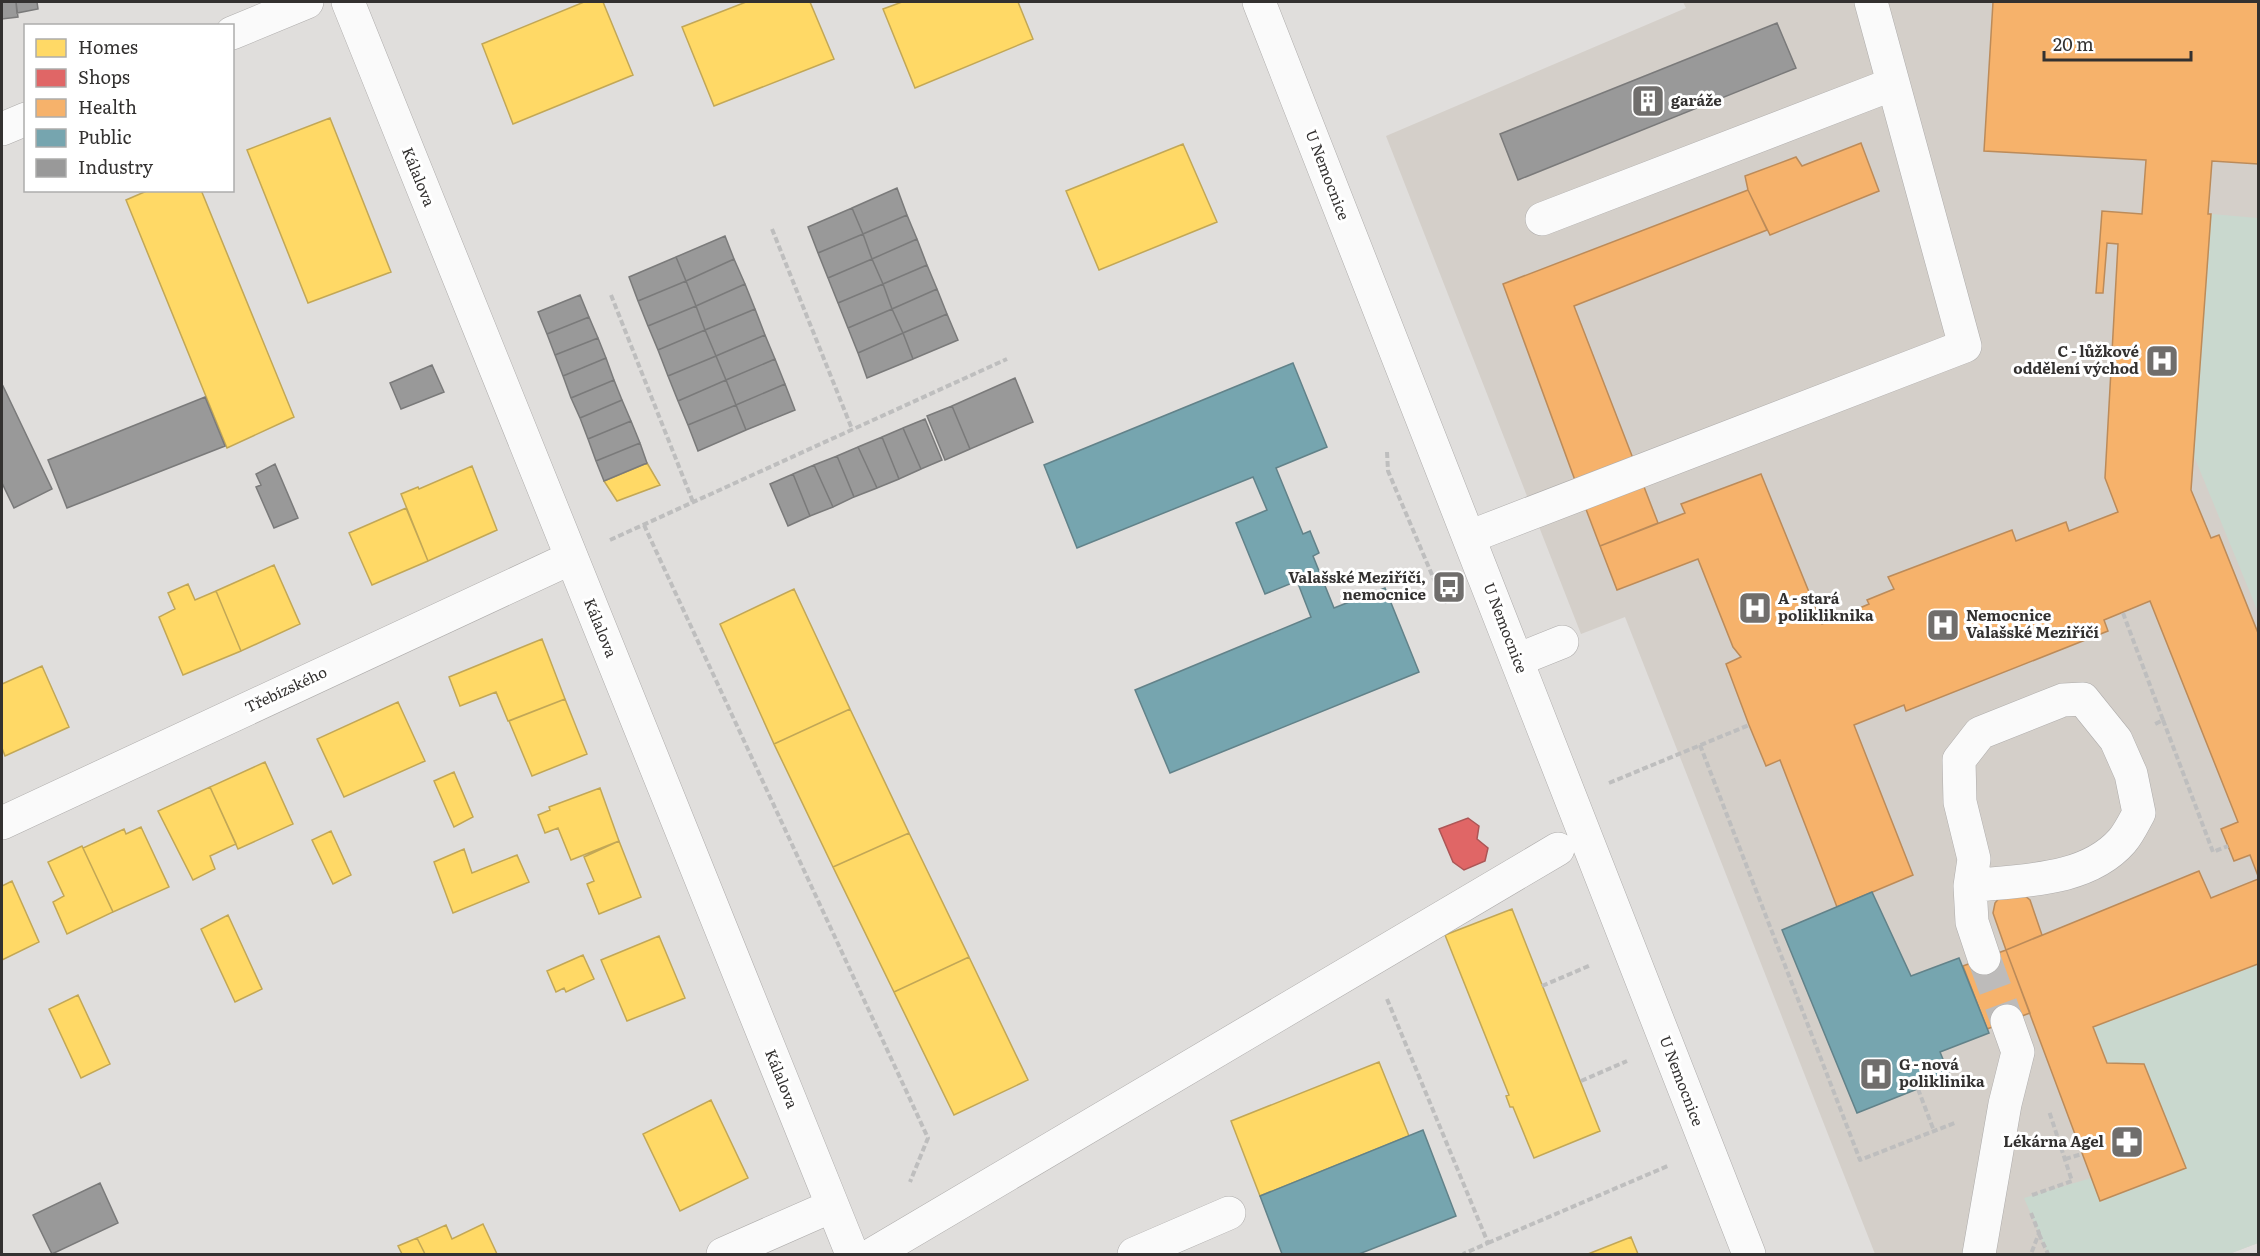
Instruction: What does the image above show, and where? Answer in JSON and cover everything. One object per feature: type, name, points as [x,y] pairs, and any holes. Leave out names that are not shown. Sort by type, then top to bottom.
[{"type":"street","points":[[234,32],[307,2]]},
{"type":"street","name":"Kálalova","points":[[348,2],[852,1254]]},
{"type":"street","name":"U Nemocnice","points":[[1259,2],[1749,1254]]},
{"type":"street","points":[[1469,537],[1965,346],[1871,2]]},
{"type":"street","points":[[1542,219],[1893,84]]},
{"type":"street","points":[[2,129],[24,120]]},
{"type":"street","name":"Třebízského","points":[[2,823],[572,558]]},
{"type":"street","points":[[1517,660],[1562,642]]},
{"type":"street","points":[[1970,885],[2054,877],[2100,860],[2123,840],[2139,813],[2131,774],[2116,740],[2083,699],[2063,700],[1980,733],[1959,760],[1960,802],[1974,859],[1970,885],[1972,922],[1984,958]]},
{"type":"street","points":[[873,1254],[1558,849]]},
{"type":"street","points":[[1979,1254],[2005,1104],[2018,1052],[2007,1021]]},
{"type":"street","points":[[723,1254],[832,1206]]},
{"type":"street","points":[[1134,1254],[1228,1213]]},
{"type":"path","points":[[772,229],[852,429]]},
{"type":"path","points":[[611,295],[693,502]]},
{"type":"path","points":[[572,558],[1007,359]]},
{"type":"path","points":[[644,525],[928,1138],[907,1188]]},
{"type":"path","points":[[2123,612],[2212,852],[2228,846]]},
{"type":"path","points":[[2116,740],[2163,720]]},
{"type":"path","points":[[1572,800],[1749,724]]},
{"type":"path","points":[[1700,745],[1860,1160],[2005,1104]]},
{"type":"path","points":[[1371,959],[1488,1244]]},
{"type":"path","points":[[1542,986],[1592,965]]},
{"type":"path","points":[[2018,1052],[2037,1072],[2072,1180],[2024,1198]]},
{"type":"path","points":[[1581,1081],[1630,1060]]},
{"type":"path","points":[[1918,1089],[1934,1131]]},
{"type":"path","points":[[2065,1159],[2082,1154]]},
{"type":"path","points":[[1463,1254],[1671,1165]]},
{"type":"path","points":[[2028,1207],[2048,1254]]},
{"type":"path","points":[[2031,1254],[2039,1233]]},
{"type":"shaded area","name":"Nemocnice Valašské Meziříčí","points":[[1683,2],[2258,2],[2258,1243],[2229,1254],[1875,1254],[1625,617],[1581,634],[1386,136],[1686,8]]},
{"type":"shaded area","points":[[2211,214],[2258,218],[2258,612],[2194,456]]},
{"type":"shaded area","points":[[2258,964],[2258,1243],[2229,1254],[2048,1254],[2024,1198],[2091,1178],[2100,1201],[2185,1168],[2144,1064],[2107,1063],[2093,1027]]},
{"type":"building: Homes","points":[[584,2],[603,2],[633,75],[513,124],[482,44]]},
{"type":"building: Homes","points":[[746,2],[810,2],[834,59],[714,106],[682,27]]},
{"type":"building: Homes","points":[[902,2],[1018,2],[1033,39],[915,88],[883,9]]},
{"type":"building: Homes","points":[[330,118],[391,272],[308,303],[247,150]]},
{"type":"building: Homes","points":[[1183,144],[1217,222],[1099,270],[1066,191]]},
{"type":"building: Homes","points":[[144,192],[202,192],[294,417],[227,448],[126,200]]},
{"type":"building: Homes","points":[[647,463],[660,485],[617,501],[604,481]]},
{"type":"building: Homes","points":[[472,466],[497,530],[428,561],[401,494],[418,487],[419,489]]},
{"type":"building: Homes","points":[[406,508],[428,561],[372,585],[349,533]]},
{"type":"building: Homes","points":[[274,565],[300,624],[241,651],[216,591]]},
{"type":"building: Homes","points":[[188,584],[195,600],[216,591],[241,651],[183,675],[159,617],[175,609],[168,593]]},
{"type":"building: Homes","points":[[794,589],[850,709],[774,744],[720,624]]},
{"type":"building: Homes","points":[[542,639],[565,699],[508,721],[496,692],[460,706],[449,677]]},
{"type":"building: Homes","points":[[42,666],[69,727],[5,756],[2,748],[2,684]]},
{"type":"building: Homes","points":[[565,699],[587,754],[532,776],[509,721]]},
{"type":"building: Homes","points":[[398,702],[425,761],[344,797],[317,739]]},
{"type":"building: Homes","points":[[850,709],[909,833],[833,867],[774,744]]},
{"type":"building: Homes","points":[[265,762],[293,824],[238,849],[210,787]]},
{"type":"building: Homes","points":[[454,772],[473,817],[454,827],[434,781]]},
{"type":"building: Homes","points":[[210,787],[236,844],[210,856],[215,869],[193,880],[158,811]]},
{"type":"building: Homes","points":[[600,788],[619,841],[571,860],[558,828],[545,833],[538,815],[550,810],[549,807]]},
{"type":"building: Homes","points":[[141,827],[169,887],[113,912],[83,848],[124,829],[126,834]]},
{"type":"building: Homes","points":[[331,831],[351,875],[333,884],[312,840]]},
{"type":"building: Homes","points":[[909,833],[969,957],[894,992],[833,867]]},
{"type":"building: Homes","points":[[619,841],[641,897],[599,914],[587,884],[594,881],[584,857]]},
{"type":"building: Homes","points":[[82,846],[113,912],[67,934],[53,902],[64,896],[48,862]]},
{"type":"building: Homes","points":[[464,849],[472,873],[517,855],[529,882],[453,913],[434,862]]},
{"type":"building: Homes","points":[[12,881],[39,942],[2,960],[2,886]]},
{"type":"building: Homes","points":[[1512,909],[1600,1131],[1534,1158],[1513,1107],[1510,1107],[1506,1096],[1509,1095],[1445,935]]},
{"type":"building: Homes","points":[[228,915],[262,989],[235,1002],[201,929]]},
{"type":"building: Homes","points":[[659,936],[685,998],[627,1021],[601,960]]},
{"type":"building: Homes","points":[[583,955],[594,979],[566,992],[564,988],[556,992],[547,971]]},
{"type":"building: Homes","points":[[969,957],[1028,1080],[954,1115],[894,992]]},
{"type":"building: Homes","points":[[78,995],[110,1064],[81,1078],[49,1009]]},
{"type":"building: Homes","points":[[1379,1062],[1409,1136],[1260,1196],[1231,1121]]},
{"type":"building: Homes","points":[[711,1100],[748,1178],[680,1211],[643,1134]]},
{"type":"building: Homes","points":[[483,1224],[497,1254],[425,1254],[417,1238],[446,1225],[452,1239]]},
{"type":"building: Homes","points":[[1631,1237],[1638,1254],[1588,1254]]},
{"type":"building: Homes","points":[[417,1238],[425,1254],[402,1254],[398,1246]]},
{"type":"building: Shops","points":[[1468,818],[1479,826],[1477,839],[1488,848],[1485,861],[1464,870],[1453,862],[1439,829]]},
{"type":"building: Health","points":[[1993,2],[2258,2],[2258,164],[2212,161],[2208,214],[2211,214],[2191,490],[2211,538],[2219,535],[2258,633],[2258,876],[2250,855],[2234,861],[2221,829],[2238,822],[2150,601],[2104,620],[2108,631],[1906,711],[1904,705],[1854,725],[1913,875],[1837,907],[1780,760],[1766,766],[1749,725],[1726,664],[1741,657],[1733,647],[1698,559],[1617,590],[1600,546],[1685,513],[1681,504],[1761,474],[1822,624],[1869,604],[1867,600],[1894,589],[1888,577],[2012,530],[2016,541],[2066,522],[2069,531],[2118,512],[2105,478],[2118,244],[2107,243],[2103,293],[2096,293],[2102,211],[2142,214],[2146,160],[1984,151]]},
{"type":"building: Health","points":[[1861,143],[1879,191],[1770,235],[1748,190],[1745,176],[1796,157],[1802,166]]},
{"type":"building: Health","points":[[1748,190],[1767,230],[1574,306],[1634,461],[1576,483],[1503,284]]},
{"type":"building: Health","points":[[1634,461],[1658,523],[1600,546],[1576,483]]},
{"type":"building: Health","points":[[2199,871],[2211,898],[2258,879],[2258,964],[2093,1027],[2107,1063],[2144,1064],[2186,1168],[2100,1201],[2006,950]]},
{"type":"building: Health","points":[[2024,895],[2030,900],[2042,935],[2006,950],[1993,913],[1995,903],[2000,897]]},
{"type":"building: Health","points":[[2006,950],[2030,1013],[1987,1029],[1963,966]]},
{"type":"building: Public","points":[[1293,363],[1327,447],[1276,468],[1303,534],[1310,531],[1319,553],[1313,556],[1334,608],[1385,588],[1419,672],[1170,773],[1135,690],[1311,617],[1297,581],[1265,594],[1236,523],[1267,510],[1253,477],[1077,548],[1044,465]]},
{"type":"building: Public","points":[[1872,892],[1911,976],[1959,958],[1989,1033],[1940,1052],[1950,1076],[1857,1113],[1782,930]]},
{"type":"building: Public","points":[[1423,1130],[1456,1216],[1359,1254],[1282,1254],[1260,1196]]},
{"type":"building: Industry","points":[[2,2],[16,2],[18,17],[2,19]]},
{"type":"building: Industry","points":[[16,2],[37,2],[38,9],[17,13]]},
{"type":"building: Industry","name":"garáže","points":[[1777,23],[1796,68],[1518,180],[1500,134]]},
{"type":"building: Industry","points":[[897,188],[907,215],[863,234],[852,208]]},
{"type":"building: Industry","points":[[852,208],[863,234],[818,253],[808,227]]},
{"type":"building: Industry","points":[[907,215],[917,239],[872,259],[863,234]]},
{"type":"building: Industry","points":[[863,234],[872,259],[828,278],[818,253]]},
{"type":"building: Industry","points":[[725,236],[734,259],[686,281],[676,257]]},
{"type":"building: Industry","points":[[917,239],[927,265],[883,284],[872,259]]},
{"type":"building: Industry","points":[[676,257],[686,281],[638,301],[629,277]]},
{"type":"building: Industry","points":[[734,259],[745,284],[696,306],[686,281]]},
{"type":"building: Industry","points":[[872,259],[883,284],[838,303],[828,278]]},
{"type":"building: Industry","points":[[927,265],[937,289],[892,309],[883,284]]},
{"type":"building: Industry","points":[[686,281],[696,306],[648,326],[638,301]]},
{"type":"building: Industry","points":[[745,284],[755,309],[705,330],[696,306]]},
{"type":"building: Industry","points":[[883,284],[892,309],[848,328],[838,303]]},
{"type":"building: Industry","points":[[937,289],[947,314],[903,333],[892,309]]},
{"type":"building: Industry","points":[[580,295],[589,317],[547,334],[538,312]]},
{"type":"building: Industry","points":[[696,306],[705,330],[658,350],[648,326]]},
{"type":"building: Industry","points":[[755,309],[765,335],[716,356],[705,330]]},
{"type":"building: Industry","points":[[892,309],[903,333],[858,353],[848,328]]},
{"type":"building: Industry","points":[[947,314],[958,340],[913,359],[903,333]]},
{"type":"building: Industry","points":[[589,317],[598,338],[555,355],[547,334]]},
{"type":"building: Industry","points":[[705,330],[716,356],[668,376],[658,350]]},
{"type":"building: Industry","points":[[903,333],[913,359],[867,378],[858,353]]},
{"type":"building: Industry","points":[[765,335],[775,359],[726,380],[716,356]]},
{"type":"building: Industry","points":[[598,338],[606,358],[563,376],[555,355]]},
{"type":"building: Industry","points":[[716,356],[726,380],[678,401],[668,376]]},
{"type":"building: Industry","points":[[606,358],[614,380],[571,398],[563,376]]},
{"type":"building: Industry","points":[[775,359],[785,384],[736,405],[726,380]]},
{"type":"building: Industry","points":[[432,365],[444,392],[401,409],[390,383]]},
{"type":"building: Industry","points":[[1015,378],[1033,422],[970,449],[952,406]]},
{"type":"building: Industry","points":[[614,380],[622,400],[580,418],[571,398]]},
{"type":"building: Industry","points":[[726,380],[736,405],[688,425],[678,401]]},
{"type":"building: Industry","points":[[785,384],[795,410],[746,430],[736,405]]},
{"type":"building: Industry","points":[[3,386],[52,489],[14,508],[2,483]]},
{"type":"building: Industry","points":[[205,397],[225,446],[67,508],[48,460]]},
{"type":"building: Industry","points":[[622,400],[631,421],[588,439],[580,418]]},
{"type":"building: Industry","points":[[736,405],[746,430],[698,451],[688,425]]},
{"type":"building: Industry","points":[[952,406],[970,449],[945,460],[927,416]]},
{"type":"building: Industry","points":[[925,419],[942,460],[921,469],[903,428]]},
{"type":"building: Industry","points":[[631,421],[640,443],[596,461],[588,439]]},
{"type":"building: Industry","points":[[903,428],[921,469],[899,479],[882,437]]},
{"type":"building: Industry","points":[[882,437],[899,479],[877,488],[858,447]]},
{"type":"building: Industry","points":[[640,443],[647,463],[604,481],[596,461]]},
{"type":"building: Industry","points":[[858,447],[877,488],[854,497],[837,456]]},
{"type":"building: Industry","points":[[837,456],[854,497],[833,507],[814,465]]},
{"type":"building: Industry","points":[[275,464],[298,518],[274,528],[256,487],[261,485],[256,474]]},
{"type":"building: Industry","points":[[814,465],[833,507],[810,516],[793,474]]},
{"type":"building: Industry","points":[[793,474],[810,516],[788,526],[770,484]]},
{"type":"building: Industry","points":[[100,1183],[118,1223],[52,1254],[33,1215]]},
{"type":"tunnel","points":[[1984,958],[2007,1021]]},
{"type":"place","name":"garáže","points":[[1648,101]]},
{"type":"place","name":"C - lůžkové oddělení východ","points":[[2162,361]]},
{"type":"place","name":"Valašské Meziříčí, nemocnice","points":[[1449,587]]},
{"type":"place","name":"A - stará polikliknika","points":[[1755,608]]},
{"type":"place","name":"Nemocnice Valašské Meziříčí","points":[[1943,625]]},
{"type":"place","name":"G - nová poliklinika","points":[[1876,1074]]},
{"type":"place","name":"Lékárna Agel","points":[[2127,1142]]}]
